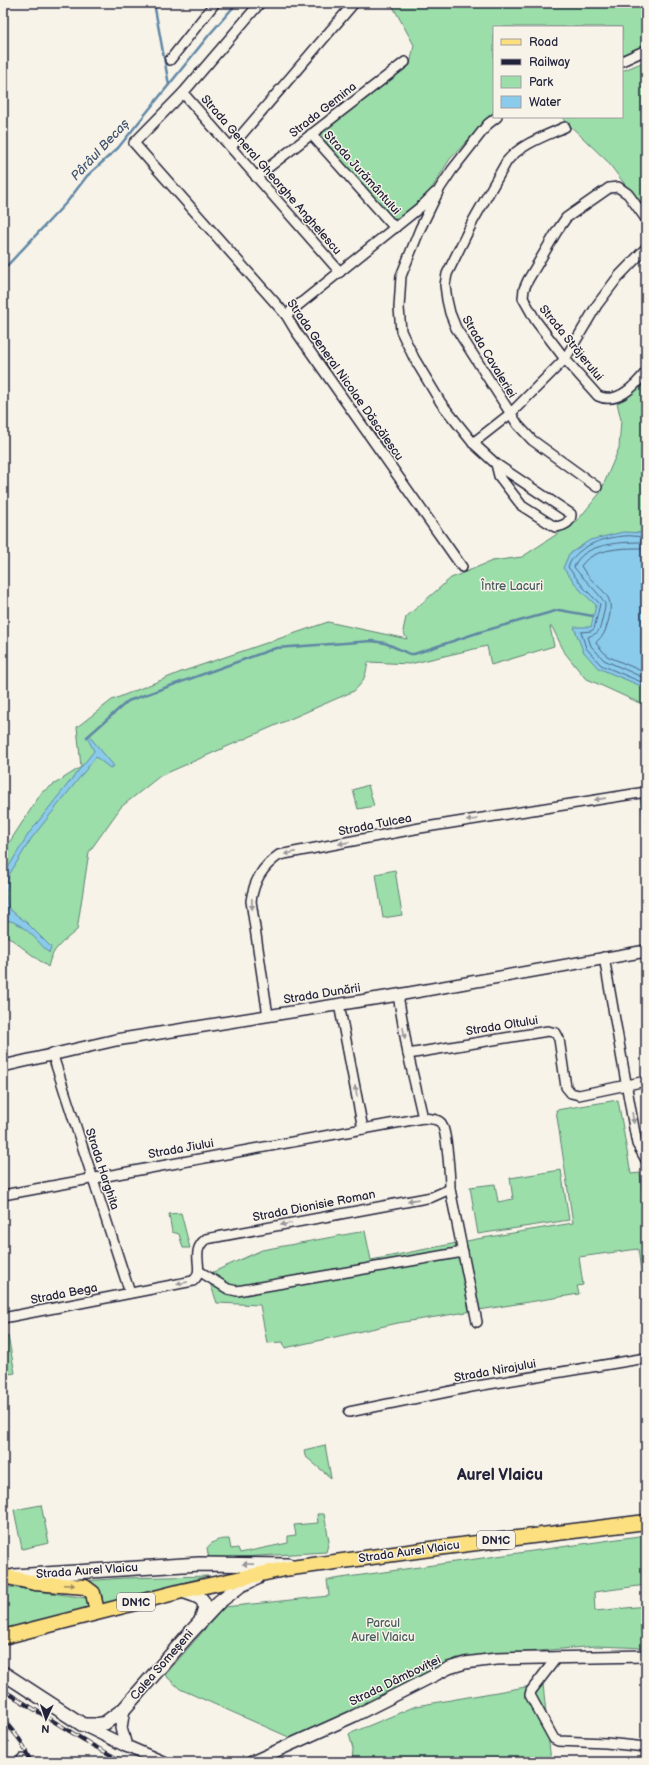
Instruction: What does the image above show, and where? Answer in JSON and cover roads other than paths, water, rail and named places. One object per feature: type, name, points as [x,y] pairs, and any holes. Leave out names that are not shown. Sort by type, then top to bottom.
[{"type":"main road","name":"Strada Aurel Vlaicu","points":[[266,1573],[445,1547],[646,1522]]},
{"type":"main road","name":"Strada Aurel Vlaicu","points":[[3,1576],[199,1564],[315,1565]]},
{"type":"main road","name":"DN1C","points":[[3,1637],[182,1591],[266,1573]]},
{"type":"main road","name":"Calea Someșeni","points":[[83,1725],[105,1723],[124,1710],[200,1621],[228,1594],[266,1573]]},
{"type":"main road","points":[[3,1576],[35,1582],[85,1587],[93,1593],[97,1612]]},
{"type":"main road","name":"Calea Someșeni","points":[[182,1591],[198,1596],[204,1602],[204,1611],[200,1621]]},
{"type":"main road","points":[[3,1673],[83,1725]]},
{"type":"street","points":[[170,60],[215,3]]},
{"type":"street","points":[[183,93],[260,3]]},
{"type":"street","points":[[231,147],[354,3]]},
{"type":"street","points":[[623,61],[646,50]]},
{"type":"street","name":"Strada Gemina","points":[[256,177],[405,62]]},
{"type":"street","name":"Strada General Nicolae Dăscălescu","points":[[183,93],[134,143],[286,315],[299,336],[462,567]]},
{"type":"street","name":"Strada General Gheorghe Anghelescu","points":[[183,93],[340,272]]},
{"type":"street","points":[[496,118],[488,124],[466,150],[440,188],[420,229],[401,276],[398,308],[401,331],[414,358],[441,402],[473,443],[496,464],[571,514],[569,522],[565,525],[555,527],[522,506],[499,476],[496,464]]},
{"type":"street","name":"Strada Cavaleriei","points":[[565,127],[523,147],[513,154],[507,161],[473,221],[447,274],[445,285],[450,313],[456,328],[510,414],[532,440],[597,487]]},
{"type":"street","name":"Strada Jurământului","points":[[311,134],[395,228]]},
{"type":"street","name":"Strada Străjerului","points":[[646,219],[628,194],[618,187],[609,188],[566,218],[528,280],[524,289],[523,298],[527,307],[566,359],[598,396],[604,399],[616,398],[636,385],[646,372]]},
{"type":"street","points":[[286,315],[423,205],[440,188]]},
{"type":"street","points":[[473,443],[510,414],[566,359],[597,305],[618,277],[646,248]]},
{"type":"street","name":"Strada Tulcea","points":[[268,1016],[251,902],[255,883],[259,875],[264,868],[279,855],[420,828],[646,792]]},
{"type":"street","name":"Strada Dunării","points":[[3,1066],[52,1053],[116,1040],[398,995],[604,957],[646,951]]},
{"type":"street","points":[[604,957],[628,1084],[634,1128],[640,1151],[646,1160]]},
{"type":"street","points":[[398,995],[408,1054],[423,1118],[438,1120],[443,1127],[450,1177],[450,1189],[477,1322]]},
{"type":"street","points":[[339,1004],[364,1129]]},
{"type":"street","name":"Strada Oltului","points":[[408,1054],[548,1031],[556,1033],[559,1039],[566,1087],[571,1093],[579,1095],[646,1081]]},
{"type":"street","name":"Strada Harghita","points":[[52,1053],[130,1293]]},
{"type":"street","name":"Strada Jiului","points":[[3,1195],[423,1118]]},
{"type":"street","name":"Strada Dionisie Roman","points":[[199,1271],[197,1249],[206,1239],[432,1198],[450,1189]]},
{"type":"street","points":[[130,1293],[192,1281],[197,1277],[199,1271],[228,1289],[237,1291],[463,1252]]},
{"type":"street","name":"Strada Bega","points":[[3,1318],[130,1293]]},
{"type":"street","name":"Strada Nirajului","points":[[349,1412],[471,1387],[646,1358]]},
{"type":"street","name":"Strada Dâmboviței","points":[[252,1762],[354,1716],[449,1668],[465,1663],[496,1659],[646,1656]]},
{"type":"street","points":[[557,1657],[531,1691],[530,1695],[554,1740],[646,1747]]},
{"type":"street","name":"Calea Someșeni","points":[[124,1710],[121,1728],[126,1746]]},
{"type":"street","points":[[83,1725],[162,1762]]},
{"type":"water","points":[[623,532],[646,533],[646,688],[598,668],[583,651],[574,627],[591,627],[596,605],[581,591],[563,568],[569,554],[590,540]]},
{"type":"water","points":[[89,736],[114,766],[110,768],[96,757],[31,839],[9,875],[6,894],[8,908],[27,923],[51,947],[49,953],[23,927],[17,923],[3,920],[3,880],[6,871],[29,833],[94,751],[87,737]]},
{"type":"waterway","points":[[154,3],[169,85]]},
{"type":"waterway","name":"Pârâul Becaș","points":[[3,270],[67,202],[87,176],[118,148],[209,35],[237,3]]},
{"type":"waterway","points":[[87,737],[128,701],[276,648],[372,641],[385,643],[410,654],[414,654],[480,632],[559,610],[593,616]]},
{"type":"railway","points":[[3,1690],[92,1745],[124,1762]]},
{"type":"railway","points":[[3,1719],[20,1740],[31,1762]]},
{"type":"district","name":"Aurel Vlaicu","points":[[500,1475]]},
{"type":"park label","name":"Între Lacuri","points":[[512,586]]},
{"type":"park label","name":"Parcul Aurel Vlaicu","points":[[383,1630]]}]
